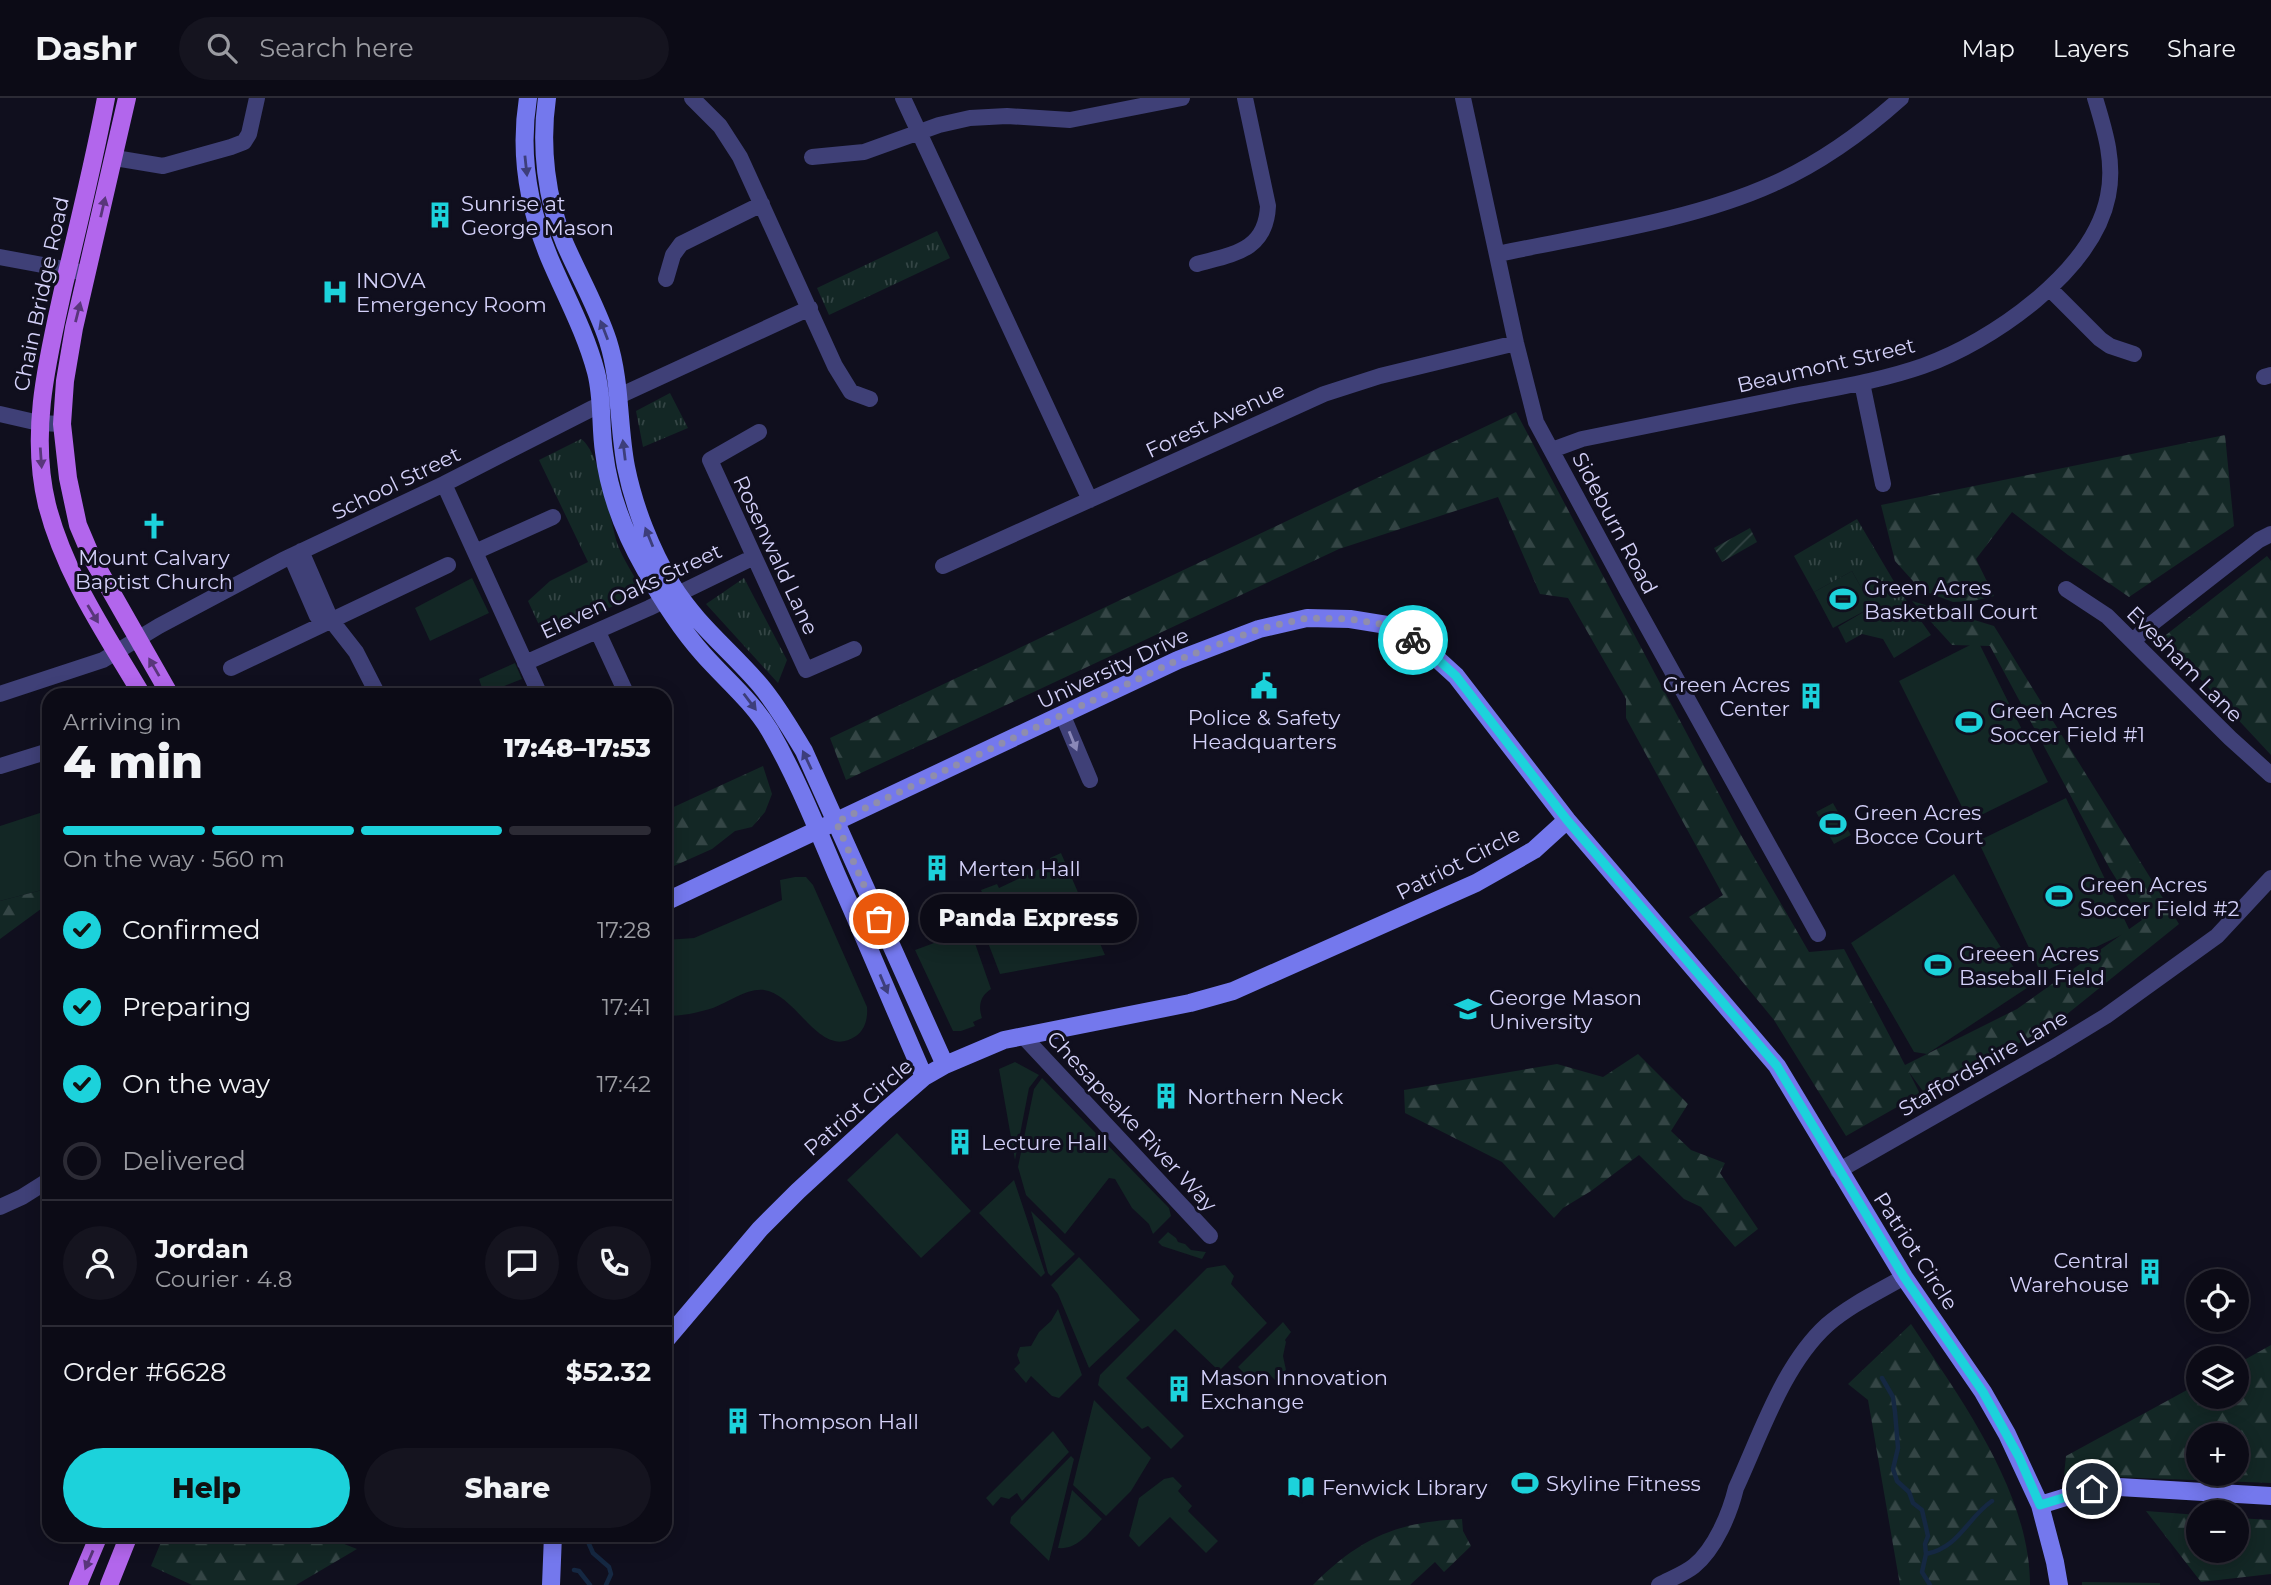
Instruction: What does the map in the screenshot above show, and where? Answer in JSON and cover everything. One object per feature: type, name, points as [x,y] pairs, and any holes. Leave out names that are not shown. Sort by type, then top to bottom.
[{"type":"main road","name":"Chain Bridge Road","points":[[106,98],[96,153],[43,380],[39,423],[43,480],[55,532],[77,587],[138,688]]},
{"type":"main road","name":"Chain Bridge Road","points":[[127,98],[74,328],[65,381],[62,424],[68,478],[78,525],[92,558],[166,688]]},
{"type":"main road","points":[[78,1585],[96,1542]]},
{"type":"main road","points":[[109,1585],[126,1542]]},
{"type":"street","points":[[115,158],[163,166],[243,142],[249,134],[257,98]]},
{"type":"street","points":[[528,98],[524,148],[534,217],[583,329],[597,374],[611,400]]},
{"type":"street","points":[[547,98],[545,159],[555,215],[608,341],[611,400],[635,503],[671,598],[702,653],[747,698],[770,731],[818,831],[924,1077]]},
{"type":"street","points":[[692,98],[709,113],[729,138],[835,366],[851,392],[870,399]]},
{"type":"street","points":[[903,98],[1090,500]]},
{"type":"street","points":[[813,157],[864,152],[970,117],[1007,116],[1070,120],[1182,98]]},
{"type":"street","points":[[1196,264],[1248,247],[1264,229],[1268,218],[1268,206],[1245,98]]},
{"type":"street","name":"Sideburn Road","points":[[1463,98],[1516,343],[1536,422],[1818,934]]},
{"type":"street","points":[[1497,254],[1697,211],[1744,196],[1782,180],[1831,153],[1878,119],[1901,98]]},
{"type":"street","name":"Beaumont Street","points":[[1552,450],[1582,439],[1862,383],[1923,366],[1965,348],[2002,326],[2050,289],[2082,250],[2100,220],[2108,199],[2110,157],[2095,98]]},
{"type":"street","points":[[666,279],[673,255],[681,244],[762,204]]},
{"type":"street","points":[[0,257],[88,273]]},
{"type":"street","points":[[2050,289],[2100,339],[2110,346],[2134,354]]},
{"type":"street","name":"School Street","points":[[0,694],[117,653],[296,554],[444,484],[611,400],[810,308]]},
{"type":"street","name":"Forest Avenue","points":[[943,566],[1324,394],[1380,376],[1516,343]]},
{"type":"street","points":[[1862,383],[1883,484]]},
{"type":"street","points":[[0,414],[39,423],[62,424]]},
{"type":"street","name":"Rosenwald Lane","points":[[759,432],[710,460],[806,670],[854,649]]},
{"type":"street","points":[[444,484],[537,688]]},
{"type":"street","points":[[475,552],[554,517]]},
{"type":"street","points":[[2134,641],[2145,629],[2259,540],[2271,534]]},
{"type":"street","points":[[296,554],[317,616],[331,620],[356,652],[374,688]]},
{"type":"street","name":"Eleven Oaks Street","points":[[525,663],[598,632],[754,557]]},
{"type":"street","points":[[231,668],[448,565]]},
{"type":"street","name":"Evesham Lane","points":[[2066,589],[2107,616],[2271,775]]},
{"type":"street","points":[[671,598],[761,685],[782,713],[836,822],[945,1065]]},
{"type":"street","name":"University Drive","points":[[672,899],[1178,660],[1259,629],[1307,618],[1350,619],[1387,625],[1422,645],[1456,676],[1567,820]]},
{"type":"street","points":[[598,632],[624,688]]},
{"type":"street","points":[[1063,716],[1090,780]]},
{"type":"street","points":[[0,766],[42,753]]},
{"type":"street","name":"Patriot Circle","points":[[672,1333],[760,1229],[843,1149],[924,1077],[1004,1040],[1190,1003],[1233,991],[1476,883],[1534,850],[1567,820],[1764,1049],[1793,1091],[1838,1171],[1904,1277],[1983,1392],[2019,1457],[2040,1505],[2056,1562],[2059,1585]]},
{"type":"street","name":"Staffordshire Lane","points":[[1838,1171],[2106,1016],[2217,936],[2271,878]]},
{"type":"street","name":"Chesapeake River Way","points":[[1023,1036],[1210,1236]]},
{"type":"street","points":[[0,1207],[42,1184]]},
{"type":"street","points":[[1659,1585],[1695,1565],[1713,1542],[1732,1506],[1736,1488],[1792,1369],[1817,1335],[1839,1316],[1904,1277]]},
{"type":"street","points":[[2040,1505],[2092,1489],[2119,1486],[2271,1496]]},
{"type":"street","points":[[551,1585],[552,1542]]},
{"type":"green space","points":[[937,231],[950,258],[829,315],[817,288]]},
{"type":"green space","points":[[670,393],[688,428],[643,447],[636,411]]},
{"type":"green space","points":[[1516,412],[1737,828],[1809,952],[1844,949],[1905,1065],[2017,1009],[2142,920],[2110,869],[1990,646],[1952,645],[1912,601],[1994,626],[2179,924],[2056,1023],[1925,1094],[1909,1072],[1920,1094],[1846,1136],[1774,1020],[1689,917],[1723,895],[1626,718],[1626,699],[1568,598],[1540,594],[1498,497],[1339,549],[846,780],[830,738]]},
{"type":"green space","points":[[2225,435],[2234,526],[2129,597],[2012,512],[1976,559],[1994,596],[1953,602],[1921,590],[1895,561],[1881,505]]},
{"type":"green space","points":[[581,439],[588,446],[599,471],[617,543],[643,592],[545,638],[528,601],[550,581],[588,562],[539,460]]},
{"type":"green space","points":[[1857,519],[1899,590],[1931,635],[1894,658],[1883,639],[1862,634],[1846,643],[1838,627],[1872,607],[1852,571],[1814,592],[1794,556]]},
{"type":"green space","points":[[1750,528],[1757,542],[1722,562],[1714,548]]},
{"type":"green space","points":[[2267,556],[2271,561],[2271,755],[2162,638]]},
{"type":"green space","name":"Green Acres Basketball Court","points":[[1852,571],[1872,607],[1833,628],[1814,592]]},
{"type":"green space","points":[[472,578],[489,613],[430,641],[415,608]]},
{"type":"green space","points":[[744,578],[787,660],[778,683],[706,604]]},
{"type":"green space","name":"Green Acres Soccer Field #1","points":[[1978,641],[2048,782],[1969,821],[1899,681]]},
{"type":"green space","points":[[515,663],[522,679],[499,688],[482,688],[479,679]]},
{"type":"green space","points":[[763,766],[772,794],[765,812],[752,827],[735,831],[712,849],[672,867],[672,808]]},
{"type":"green space","name":"Green Acres Soccer Field #2","points":[[2066,798],[2130,931],[2041,973],[1978,841]]},
{"type":"green space","name":"Green Acres Bocce Court","points":[[1833,803],[1851,835],[1834,844],[1816,812]]},
{"type":"green space","points":[[42,812],[42,890],[0,901],[0,826]]},
{"type":"green space","points":[[1061,853],[1105,955],[1000,974],[972,901],[983,895],[981,890],[997,884],[999,888],[1052,863],[1050,858]]},
{"type":"green space","name":"Greeen Acres Baseball Field","points":[[1954,874],[2027,988],[1927,1054],[1914,1052],[1851,943]]},
{"type":"green space","points":[[806,877],[813,885],[867,1007],[865,1023],[856,1036],[843,1041],[831,1040],[820,1034],[776,994],[764,990],[745,993],[713,1008],[672,1016],[672,940],[694,938],[782,900],[780,880]]},
{"type":"green space","points":[[42,890],[42,908],[0,939],[0,901]]},
{"type":"green space","points":[[970,929],[991,989],[982,998],[982,1018],[973,1022],[975,1026],[953,1031],[915,950],[945,939],[946,941]]},
{"type":"green space","points":[[1638,1054],[1688,1104],[1671,1131],[1691,1150],[1725,1163],[1720,1173],[1758,1229],[1735,1247],[1701,1207],[1684,1199],[1639,1155],[1563,1208],[1554,1218],[1502,1162],[1405,1113],[1404,1090],[1557,1064],[1603,1077]]},
{"type":"green space","points":[[1015,1062],[1039,1075],[1029,1088],[1015,1160],[999,1069]]},
{"type":"green space","points":[[1042,1078],[1169,1208],[1171,1216],[1153,1234],[1149,1224],[1132,1208],[1115,1179],[1109,1178],[1065,1234],[1026,1195],[1018,1167],[1034,1089]]},
{"type":"green space","points":[[897,1133],[971,1211],[921,1258],[847,1180]]},
{"type":"green space","points":[[1014,1180],[1045,1273],[1041,1277],[979,1213]]},
{"type":"green space","points":[[1031,1211],[1075,1254],[1051,1276],[1048,1273]]},
{"type":"green space","points":[[1168,1232],[1191,1250],[1206,1252],[1202,1259],[1162,1246],[1158,1242]]},
{"type":"green space","points":[[1079,1257],[1140,1320],[1089,1368],[1058,1294],[1051,1285]]},
{"type":"green space","points":[[1225,1265],[1234,1276],[1231,1284],[1267,1323],[1219,1371],[1175,1329],[1126,1378],[1184,1436],[1171,1449],[1148,1426],[1142,1429],[1098,1385],[1100,1375],[1207,1268]]},
{"type":"green space","points":[[1058,1309],[1082,1375],[1059,1398],[1052,1396],[1031,1376],[1026,1383],[1014,1369],[1020,1363],[1017,1355],[1020,1347],[1031,1346]]},
{"type":"green space","points":[[1283,1322],[1291,1332],[1285,1340],[1283,1356],[1286,1370],[1275,1380],[1269,1374],[1258,1384],[1247,1387],[1238,1378],[1243,1372],[1238,1367]]},
{"type":"green space","points":[[1911,1324],[1970,1415],[2005,1481],[2027,1550],[2030,1585],[1900,1585],[1868,1400],[1848,1384]]},
{"type":"green space","points":[[2271,1345],[2271,1483],[2249,1482],[2249,1423],[2186,1423],[2186,1480],[2064,1475],[2066,1456],[2186,1391],[2186,1409],[2249,1409],[2249,1357]]},
{"type":"green space","points":[[1094,1400],[1151,1458],[1131,1491],[1106,1516],[1073,1485]]},
{"type":"green space","points":[[1053,1431],[1069,1452],[1022,1501],[1017,1493],[1009,1499],[1001,1497],[993,1506],[986,1498]]},
{"type":"green space","points":[[1071,1456],[1074,1459],[1049,1561],[1010,1523],[1011,1517]]},
{"type":"green space","points":[[1173,1477],[1182,1486],[1178,1491],[1192,1506],[1188,1511],[1218,1541],[1206,1553],[1170,1517],[1139,1547],[1129,1536],[1139,1498],[1164,1479]]},
{"type":"green space","points":[[1072,1490],[1102,1519],[1077,1543],[1058,1548]]},
{"type":"green space","points":[[2146,1511],[2186,1514],[2186,1563]]},
{"type":"green space","points":[[1462,1519],[1463,1531],[1471,1546],[1444,1572],[1435,1562],[1410,1585],[1313,1585],[1347,1555],[1380,1535],[1417,1524]]},
{"type":"green space","points":[[2249,1519],[2271,1520],[2271,1574],[2201,1582],[2186,1563],[2249,1563]]},
{"type":"green space","points":[[161,1542],[339,1542],[357,1549],[296,1585],[192,1585],[151,1566]]},
{"type":"green space","points":[[2082,1582],[2160,1583],[2160,1585],[2082,1585]]},
{"type":"waterway","points":[[1882,1378],[1893,1397],[1895,1412],[1898,1448],[1893,1469],[1897,1481],[1909,1492],[1913,1503],[1922,1510],[1928,1536],[1922,1572],[1930,1585]]},
{"type":"waterway","points":[[1926,1554],[1955,1539],[1992,1501]]},
{"type":"waterway","points":[[588,1542],[593,1553],[609,1567],[611,1574],[606,1585]]},
{"type":"waterway","points":[[574,1570],[579,1571],[590,1585]]},
{"type":"way so far","points":[[879,919],[836,822],[1178,660],[1259,629],[1307,618],[1350,619],[1387,625],[1413,640]]},
{"type":"place","name":"Sunrise at George Mason","points":[[440,215]]},
{"type":"place","name":"INOVA Emergency Room","points":[[335,292]]},
{"type":"place","name":"Mount Calvary Baptist Church","points":[[154,526]]},
{"type":"place","name":"Green Acres Basketball Court","points":[[1843,599]]},
{"type":"place","name":"Police & Safety Headquarters","points":[[1264,686]]},
{"type":"place","name":"Green Acres Center","points":[[1811,696]]},
{"type":"place","name":"Green Acres Soccer Field #1","points":[[1969,722]]},
{"type":"place","name":"Green Acres Bocce Court","points":[[1833,824]]},
{"type":"place","name":"Merten Hall","points":[[937,868]]},
{"type":"place","name":"Green Acres Soccer Field #2","points":[[2059,896]]},
{"type":"place","name":"Panda Express","points":[[879,919]]},
{"type":"place","name":"Greeen Acres Baseball Field","points":[[1938,965]]},
{"type":"place","name":"George Mason University","points":[[1468,1009]]},
{"type":"place","name":"Northern Neck","points":[[1166,1096]]},
{"type":"place","name":"Lecture Hall","points":[[960,1142]]},
{"type":"place","name":"Central Warehouse","points":[[2150,1272]]},
{"type":"place","name":"Mason Innovation Exchange","points":[[1179,1389]]},
{"type":"place","name":"Thompson Hall","points":[[738,1421]]},
{"type":"place","name":"Skyline Fitness","points":[[1525,1483]]},
{"type":"place","name":"Fenwick Library","points":[[1301,1487]]},
{"type":"route","points":[[1413,640],[1456,676],[1567,820],[1777,1066],[1904,1277],[1983,1392],[2019,1457],[2040,1505],[2092,1489]]}]
